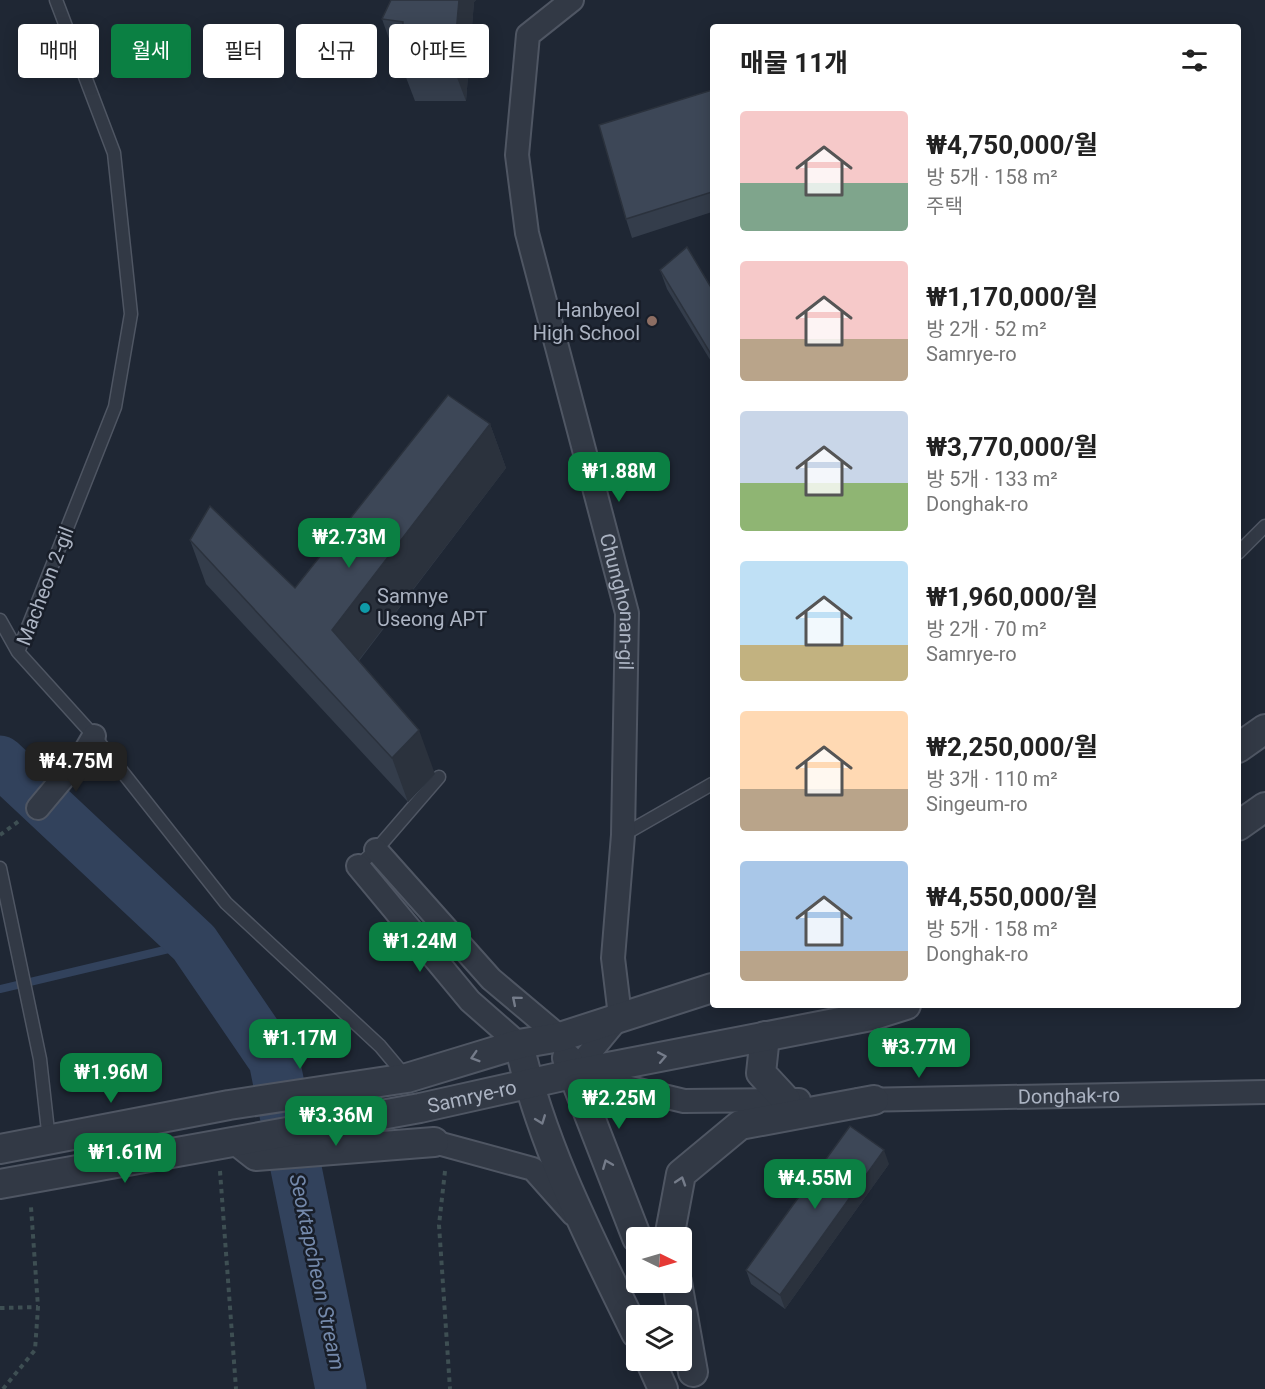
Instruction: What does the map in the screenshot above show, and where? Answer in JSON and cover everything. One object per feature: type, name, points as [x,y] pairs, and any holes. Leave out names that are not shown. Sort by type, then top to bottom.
[{"type":"street","name":"Chunghonan-gil","points":[[572,0],[528,35],[517,154],[527,233],[627,613],[623,835],[613,958],[620,1016]]},
{"type":"street","points":[[1241,746],[1265,729]]},
{"type":"street","points":[[38,808],[89,745]]},
{"type":"street","points":[[1241,824],[1265,807]]},
{"type":"street","points":[[376,850],[491,979],[560,1037],[572,1074],[633,1227]]},
{"type":"street","points":[[358,866],[470,1001],[519,1044],[529,1086],[584,1226],[626,1312]]},
{"type":"street","name":"Samrye-ro","points":[[0,1149],[230,1105],[407,1078],[519,1044],[560,1037],[710,989]]},
{"type":"street","name":"Samrye-ro","points":[[0,1184],[239,1145],[529,1086],[572,1074],[871,1016],[896,1008]]},
{"type":"street","points":[[572,1074],[620,1016]]},
{"type":"street","points":[[765,1036],[761,1073],[786,1100]]},
{"type":"street","name":"Donghak-ro","points":[[572,1074],[684,1101],[874,1100],[1265,1092]]},
{"type":"street","name":"Donghak-ro","points":[[671,1227],[681,1174],[740,1125],[874,1100]]},
{"type":"street","points":[[239,1145],[441,1144],[533,1169],[584,1226]]},
{"type":"street","points":[[679,1293],[697,1380]]},
{"type":"street","points":[[655,1371],[663,1389]]},
{"type":"lane","name":"Macheon 2-gil","points":[[56,0],[114,153],[131,314],[115,407],[18,652],[89,745],[226,903],[380,1046],[407,1078]]},
{"type":"lane","points":[[1241,550],[1265,526]]},
{"type":"lane","points":[[0,620],[18,652]]},
{"type":"lane","points":[[358,866],[376,850],[439,777]]},
{"type":"lane","points":[[623,835],[710,785]]},
{"type":"lane","points":[[1,870],[40,1059],[49,1140]]},
{"type":"path","points":[[441,1144],[439,1225],[450,1389]]},
{"type":"path","points":[[236,1389],[239,1145]]},
{"type":"path","points":[[3,1389],[35,1350],[38,1307],[28,1178]]},
{"type":"path","points":[[0,1308],[38,1307]]},
{"type":"building","points":[[391,0],[459,0],[457,24],[403,24],[403,22],[382,19]]},
{"type":"building","points":[[710,91],[710,193],[626,219],[599,125]]},
{"type":"building","points":[[687,247],[710,286],[710,353],[660,270]]},
{"type":"building","points":[[448,395],[490,424],[332,630],[419,730],[392,758],[190,540],[210,506],[295,588]]},
{"type":"building","points":[[850,1126],[884,1150],[780,1295],[746,1270]]},
{"type":"waterway","name":"Seoktapcheon Stream","points":[[0,761],[194,943],[274,1060],[341,1389]]},
{"type":"waterway","points":[[0,989],[194,943]]},
{"type":"place","name":"Hanbyeol High School","points":[[652,321]]},
{"type":"place","name":"Samnye Useong APT","points":[[365,608]]}]
